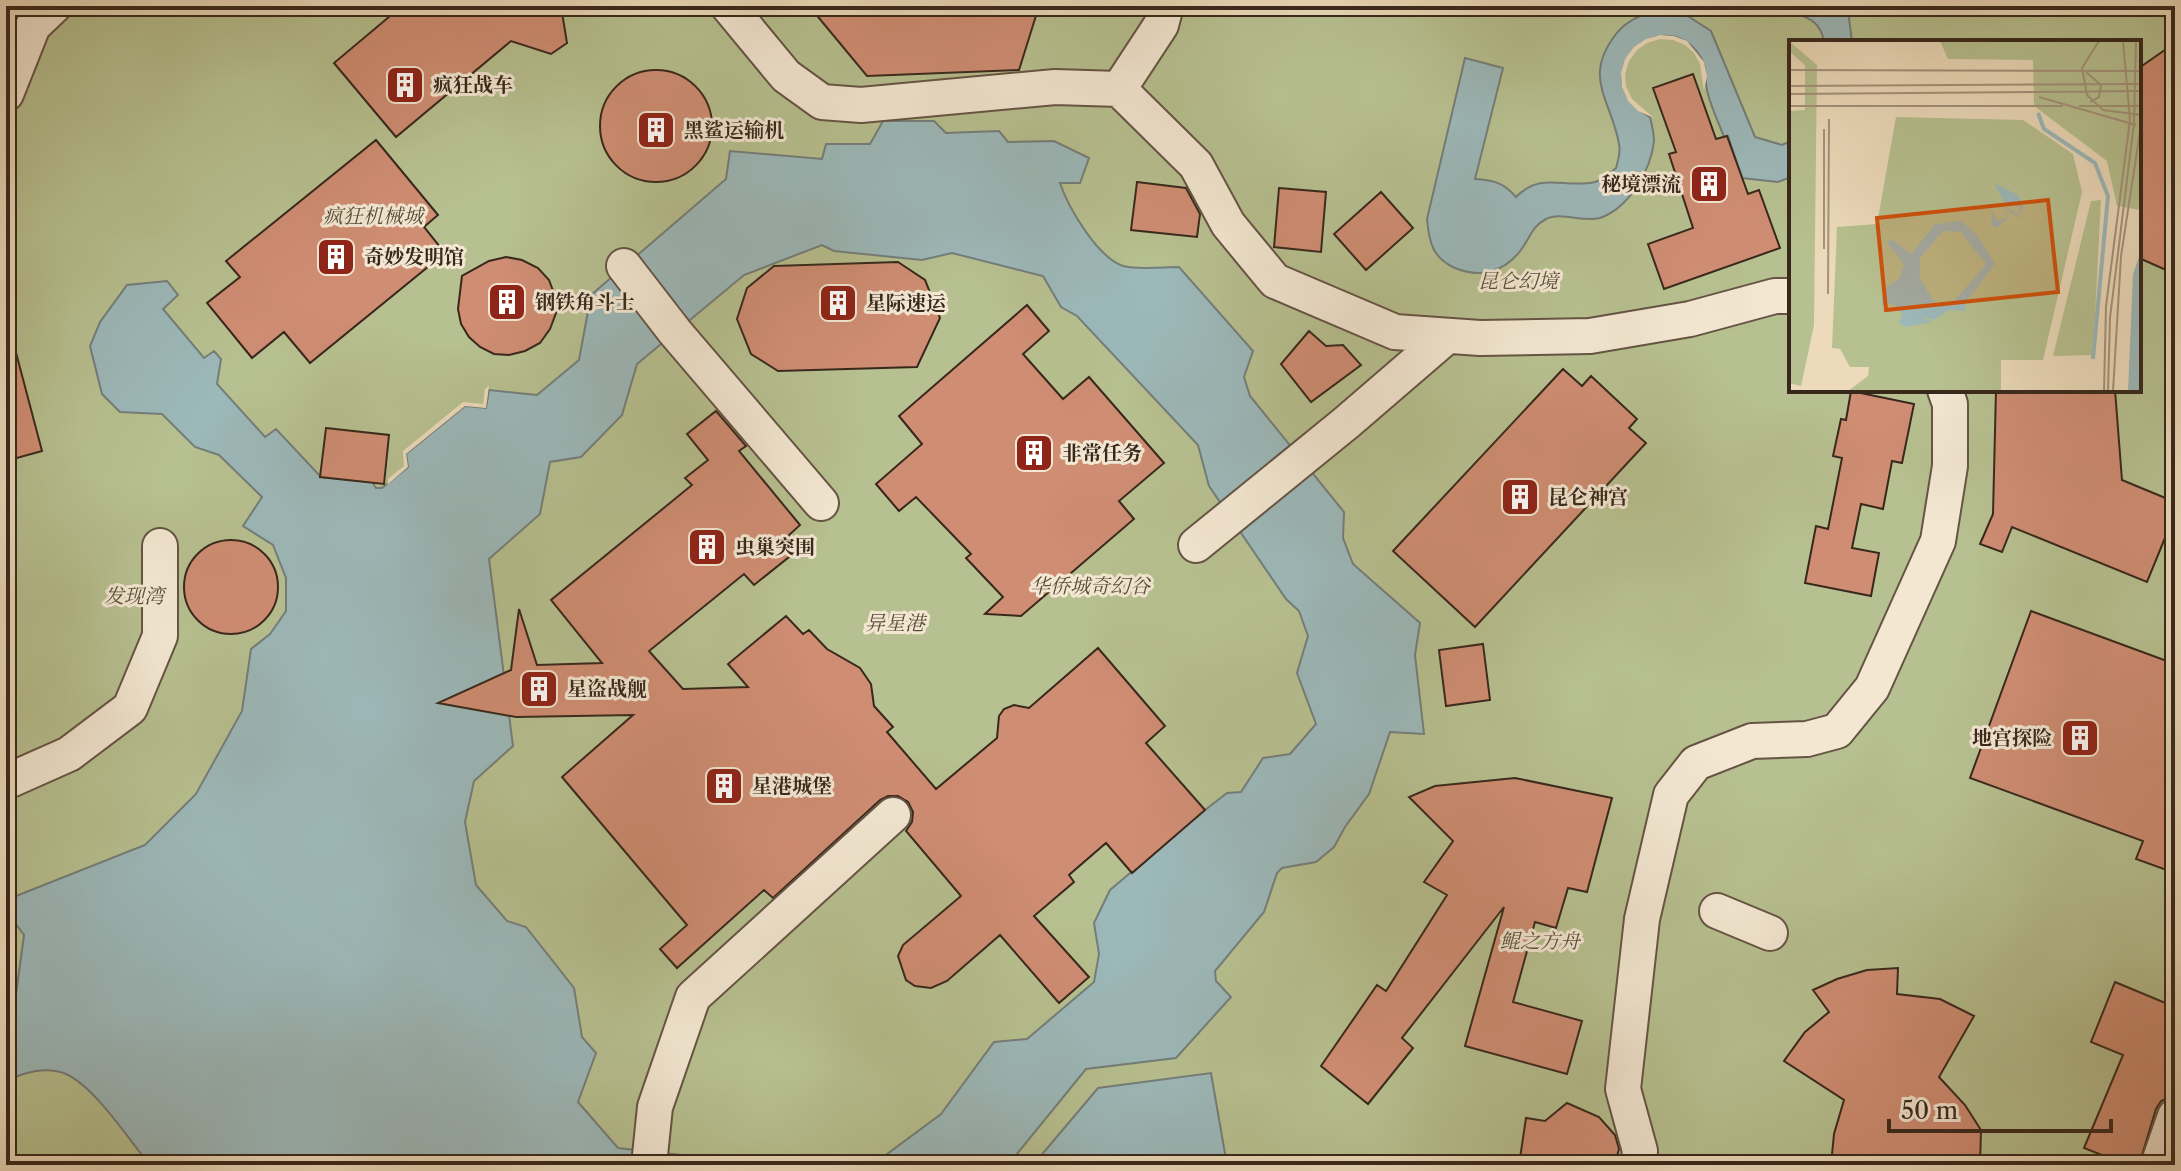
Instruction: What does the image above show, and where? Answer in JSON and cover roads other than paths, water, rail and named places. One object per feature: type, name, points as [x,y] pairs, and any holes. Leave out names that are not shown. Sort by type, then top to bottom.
[{"type":"street","points":[[6,94],[33,26],[54,6]]},
{"type":"street","points":[[728,6],[786,76],[822,102],[861,105],[1055,87],[1119,89],[1196,165],[1228,224],[1275,281],[1395,332],[1480,338],[1590,336],[1690,319],[1775,296],[1789,296]]},
{"type":"street","points":[[1119,89],[1161,25],[1166,6]]},
{"type":"street","points":[[624,266],[675,332],[821,503]]},
{"type":"street","points":[[1196,545],[1447,336]]},
{"type":"street","points":[[1638,1165],[1640,1151],[1623,1089],[1642,919],[1671,795],[1696,763],[1752,741],[1807,739],[1837,731],[1872,688],[1938,541],[1950,466],[1950,404],[1946,392]]},
{"type":"street","points":[[6,782],[69,754],[130,708],[160,636],[160,546]]},
{"type":"street","points":[[649,1165],[655,1107],[693,997],[893,815]]},
{"type":"street","points":[[1717,911],[1770,933]]},
{"type":"street","points":[[2158,1165],[2175,1116]]},
{"type":"water","points":[[1778,6],[1843,6],[1849,18],[1852,40],[1824,40],[1818,27],[1807,18]]},
{"type":"water","points":[[1658,11],[1680,11],[1711,31],[1755,137],[1782,145],[1789,142],[1789,178],[1778,182],[1742,178],[1728,136],[1724,137],[1711,103],[1701,57],[1682,39],[1664,36],[1647,40],[1633,51],[1624,66],[1623,84],[1631,101],[1650,117],[1654,141],[1648,164],[1629,197],[1611,213],[1600,218],[1558,216],[1546,219],[1535,228],[1517,255],[1493,271],[1474,273],[1447,264],[1431,242],[1427,219],[1465,58],[1503,68],[1475,179],[1498,183],[1516,197],[1526,189],[1544,183],[1595,182],[1616,168],[1620,147],[1602,89],[1601,63],[1616,34],[1640,16]]},
{"type":"water","points":[[883,121],[934,121],[946,133],[999,131],[1008,142],[1054,141],[1089,158],[1080,183],[1060,183],[1085,230],[1103,253],[1123,266],[1179,267],[1253,351],[1244,377],[1250,396],[1344,512],[1343,538],[1353,564],[1420,623],[1415,655],[1424,734],[1390,732],[1369,794],[1334,847],[1316,862],[1282,868],[1277,873],[1264,912],[1215,971],[1216,981],[1231,997],[1176,1058],[1086,1069],[1008,1165],[857,1165],[879,1160],[941,1114],[994,1042],[1027,1039],[1094,982],[1099,954],[1094,923],[1110,890],[1227,793],[1241,792],[1263,758],[1290,754],[1316,724],[1297,673],[1308,636],[1299,611],[1286,599],[1209,486],[1198,445],[1077,316],[1061,307],[1043,276],[952,253],[922,260],[834,251],[822,245],[744,275],[637,364],[622,415],[581,457],[550,462],[540,514],[489,559],[513,746],[474,781],[465,822],[476,885],[507,921],[526,927],[574,988],[582,1037],[596,1053],[578,1102],[618,1148],[773,1165],[150,1165],[100,1102],[66,1074],[51,1070],[35,1071],[6,1082],[6,1008],[15,1002],[24,935],[6,911],[6,900],[145,845],[196,794],[242,711],[251,649],[270,634],[286,611],[286,578],[273,545],[243,526],[262,497],[219,455],[195,447],[162,414],[120,412],[102,394],[90,346],[100,322],[127,285],[167,281],[178,295],[163,309],[204,358],[214,351],[221,359],[217,384],[265,437],[276,429],[321,477],[372,482],[376,488],[382,488],[408,467],[406,454],[465,406],[486,408],[489,390],[537,395],[579,360],[591,295],[726,179],[730,151],[822,159],[826,144],[870,144]]},
{"type":"water","points":[[1211,1073],[1227,1165],[1033,1165],[1098,1088]]},
{"type":"place","name":"疯狂战车","points":[[405,85]]},
{"type":"place","name":"黑鲨运输机","points":[[656,130]]},
{"type":"place","name":"秘境漂流","points":[[1709,184]]},
{"type":"place","name":"奇妙发明馆","points":[[336,257]]},
{"type":"place","name":"钢铁角斗士","points":[[507,302]]},
{"type":"place","name":"星际速运","points":[[838,303]]},
{"type":"place","name":"非常任务","points":[[1034,453]]},
{"type":"place","name":"昆仑神宫","points":[[1520,497]]},
{"type":"place","name":"虫巢突围","points":[[707,547]]},
{"type":"place","name":"星盗战舰","points":[[539,689]]},
{"type":"place","name":"地宫探险","points":[[2080,738]]},
{"type":"place","name":"星港城堡","points":[[724,786]]},
{"type":"park label","name":"疯狂机械城","points":[[373,216]]},
{"type":"park label","name":"昆仑幻境","points":[[1518,281]]},
{"type":"park label","name":"华侨城奇幻谷","points":[[1090,586]]},
{"type":"park label","name":"发现湾","points":[[134,596]]},
{"type":"park label","name":"异星港","points":[[895,623]]},
{"type":"park label","name":"鲲之方舟","points":[[1540,941]]}]
